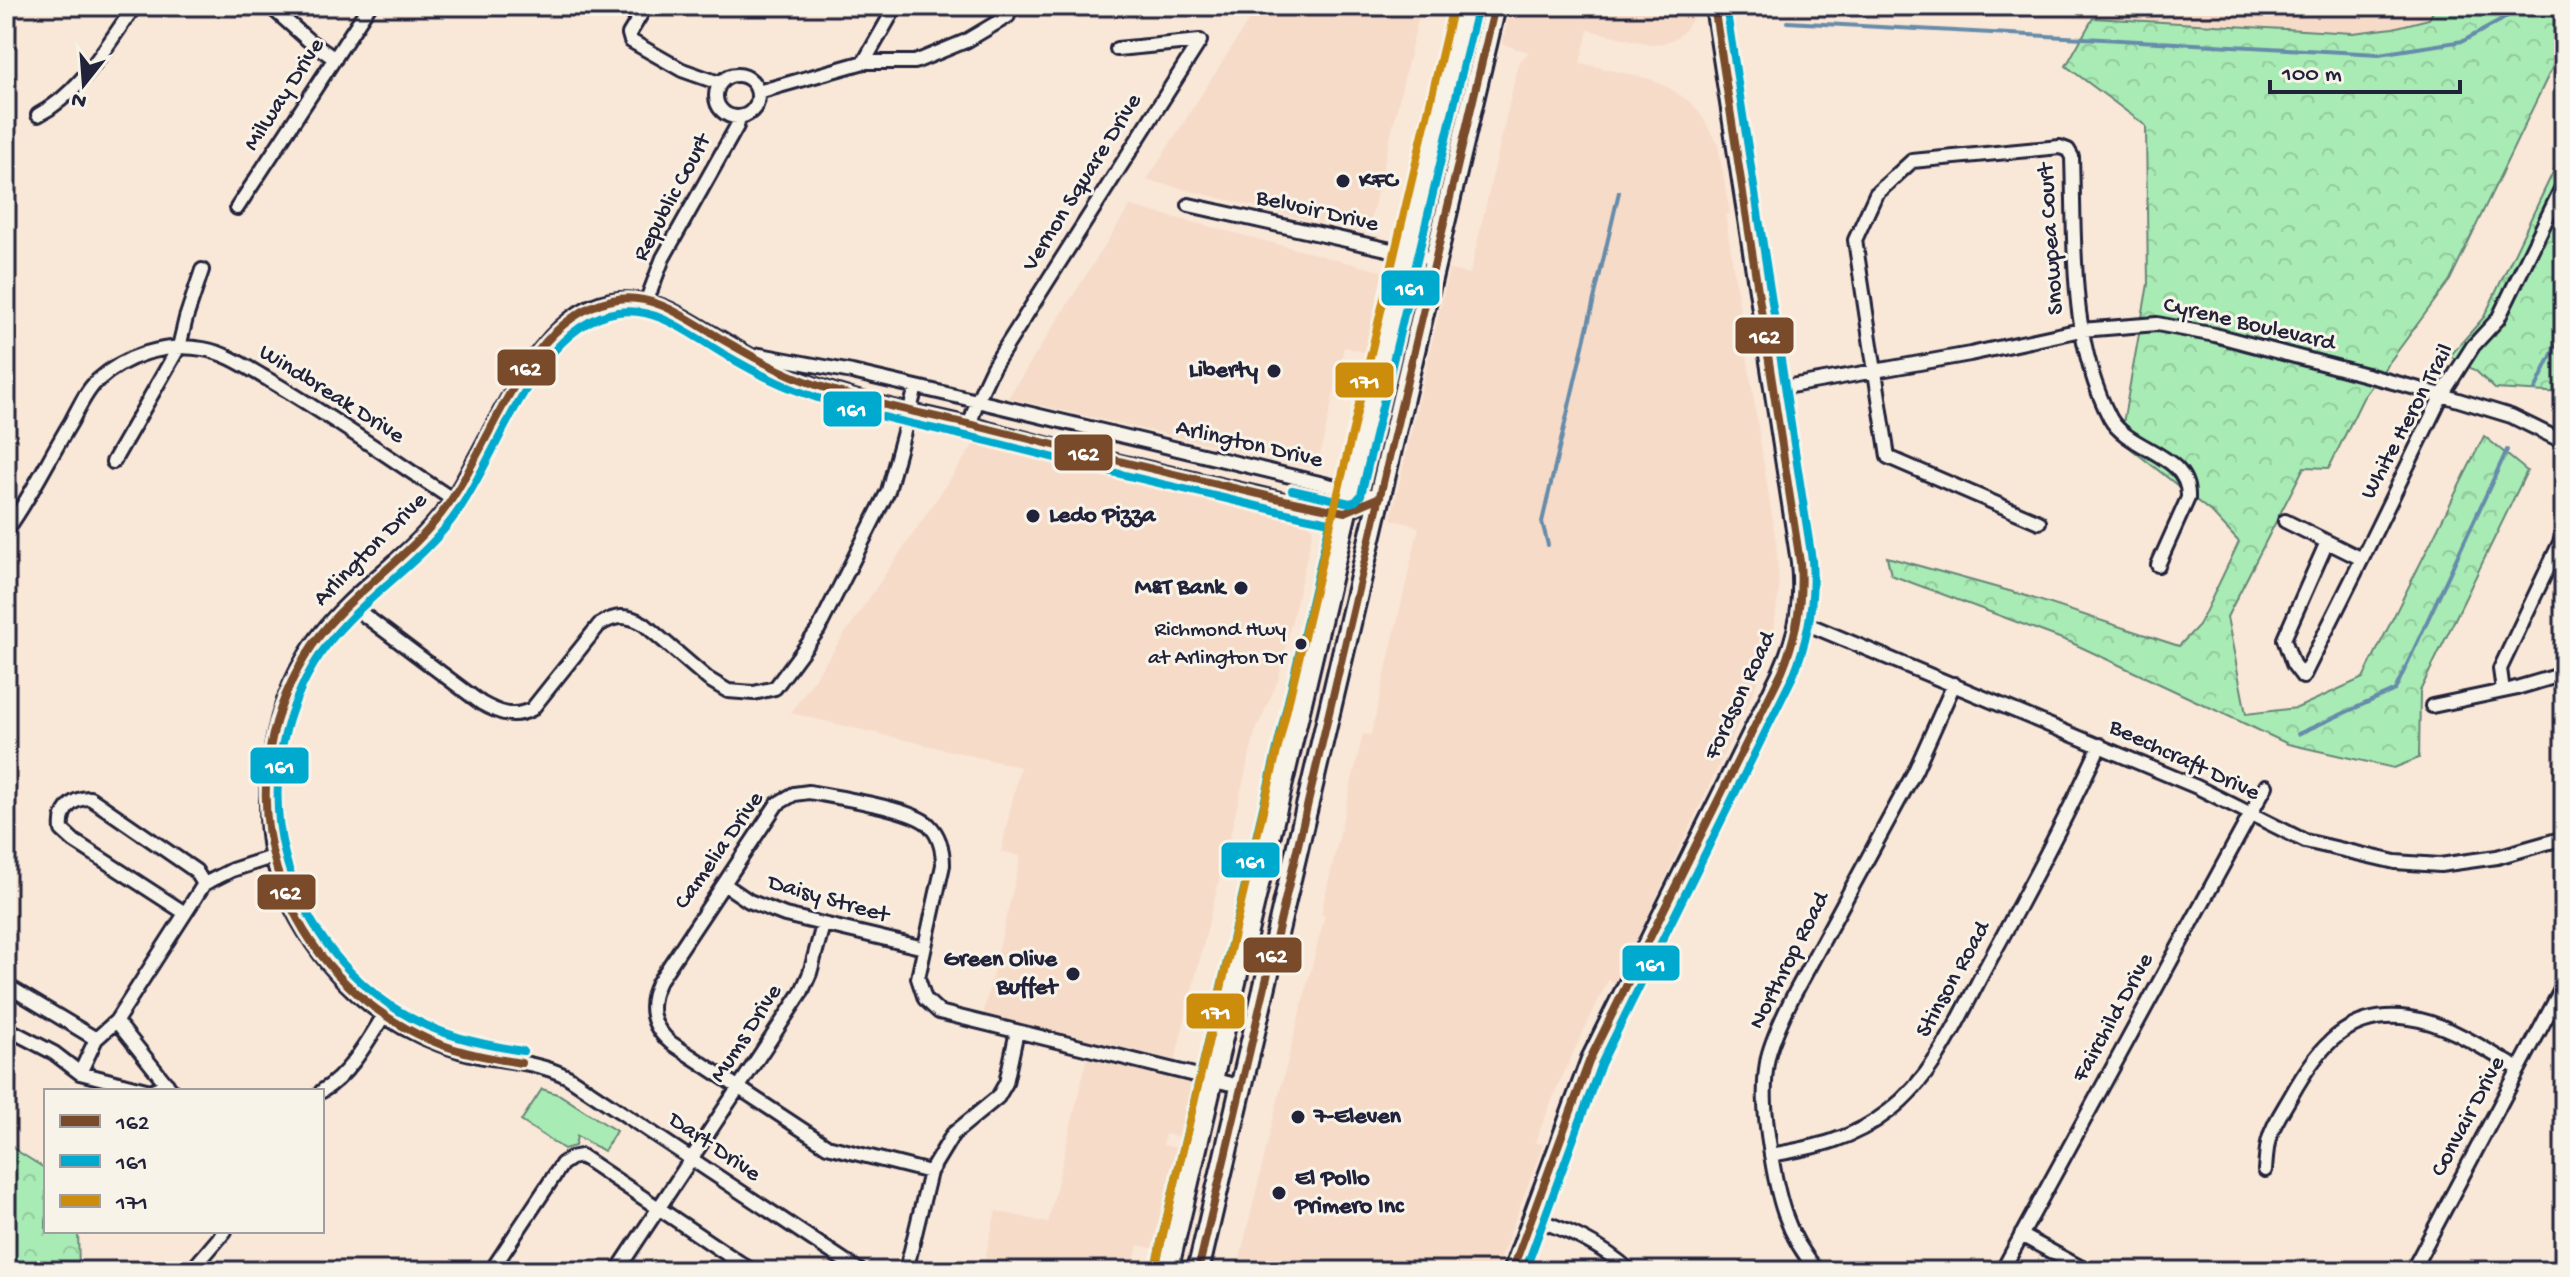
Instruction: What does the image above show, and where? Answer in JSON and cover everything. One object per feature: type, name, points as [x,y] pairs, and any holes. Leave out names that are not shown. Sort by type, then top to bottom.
[{"type":"highway","points":[[1167,1271],[1465,6]]},
{"type":"highway","points":[[1198,1271],[1495,6]]},
{"type":"street","points":[[38,115],[54,107],[74,89],[135,6]]},
{"type":"street","points":[[270,6],[335,59]]},
{"type":"street","name":"Milway Drive","points":[[237,208],[369,6]]},
{"type":"street","points":[[646,6],[629,34],[631,41],[682,70],[719,83],[726,77],[743,75],[751,79],[758,92],[864,62],[915,62],[966,41],[1008,16],[1001,6]]},
{"type":"street","points":[[864,62],[896,6]]},
{"type":"street","name":"Fordson Road","points":[[1512,1271],[1590,1059],[1782,671],[1800,621],[1803,591],[1800,562],[1714,6]]},
{"type":"street","name":"Vernon Square Drive","points":[[970,424],[993,367],[1200,41],[1117,49]]},
{"type":"street","name":"Republic Court","points":[[719,83],[716,101],[727,115],[739,117],[752,111],[757,104],[758,92]]},
{"type":"street","name":"Republic Court","points":[[647,300],[663,258],[737,126],[739,117]]},
{"type":"street","name":"Snowpea Court","points":[[1876,371],[1855,240],[1876,194],[1912,161],[2060,147],[2068,150],[2072,157],[2081,330]]},
{"type":"street","name":"White Heron Trail","points":[[2327,542],[2284,639],[2293,664],[2303,677],[2442,395],[2473,346],[2498,319],[2564,183]]},
{"type":"street","name":"Belvoir Drive","points":[[1189,205],[1436,260]]},
{"type":"street","points":[[113,462],[179,347],[202,270]]},
{"type":"street","name":"Arlington Drive","points":[[541,1067],[473,1055],[437,1043],[384,1015],[345,983],[315,948],[293,908],[272,857],[267,829],[267,776],[278,715],[296,671],[314,642],[348,603],[416,544],[452,499],[501,409],[548,339],[561,324],[577,313],[595,304],[617,299],[647,300],[678,312],[745,352],[800,379],[846,395],[1204,482],[1347,502],[1380,497]]},
{"type":"street","name":"Cyrene Boulevard","points":[[1774,389],[2081,330],[2157,324],[2215,335],[2442,395],[2511,416],[2564,442]]},
{"type":"street","points":[[2081,330],[2097,387],[2112,422],[2181,471],[2189,486],[2188,498],[2158,565]]},
{"type":"street","name":"Windbreak Drive","points":[[6,531],[23,508],[94,383],[121,362],[179,347],[205,349],[231,358],[300,398],[452,499]]},
{"type":"street","name":"Arlington Drive","points":[[745,352],[977,401],[1347,502]]},
{"type":"street","points":[[1876,371],[1888,457],[2039,522]]},
{"type":"street","points":[[348,603],[498,713],[523,714],[532,709],[599,625],[610,618],[633,618],[644,624],[708,679],[728,691],[754,693],[775,688],[818,630],[888,491],[916,387]]},
{"type":"street","points":[[1347,502],[1380,497]]},
{"type":"street","points":[[2285,521],[2362,559]]},
{"type":"street","points":[[2503,691],[2500,669],[2564,534]]},
{"type":"street","name":"Beechcraft Drive","points":[[1800,621],[2197,787],[2305,841],[2415,864],[2461,864],[2564,838]]},
{"type":"street","points":[[2432,706],[2564,674]]},
{"type":"street","name":"Northrop Road","points":[[1818,1271],[1799,1247],[1786,1221],[1777,1192],[1764,1112],[1768,1058],[1776,1031],[1915,771],[1954,684]]},
{"type":"street","name":"Stinson Road","points":[[1771,1155],[1826,1145],[1855,1133],[1890,1111],[1922,1080],[2046,857],[2100,745]]},
{"type":"street","name":"Fairchild Drive","points":[[2002,1271],[2266,786]]},
{"type":"street","name":"Camelia Drive","points":[[930,1172],[827,1146],[671,1043],[659,1031],[651,1014],[651,1003],[658,983],[777,804],[794,794],[809,792],[913,816],[929,825],[936,834],[943,854],[943,865],[918,978],[920,990],[930,1006],[949,1015],[1243,1087]]},
{"type":"street","points":[[185,913],[74,841],[62,830],[61,818],[68,806],[79,798],[90,798],[196,871],[204,884]]},
{"type":"street","points":[[80,1073],[96,1039],[116,1021],[204,884],[232,870],[272,857]]},
{"type":"street","name":"Daisy Street","points":[[724,884],[766,909],[924,948]]},
{"type":"street","name":"Mums Drive","points":[[617,1271],[801,993],[810,973],[823,925]]},
{"type":"street","name":"Convair Drive","points":[[2412,1271],[2564,984]]},
{"type":"street","points":[[6,985],[96,1039]]},
{"type":"street","points":[[324,1090],[360,1053],[384,1015]]},
{"type":"street","points":[[2265,1170],[2269,1140],[2300,1079],[2315,1055],[2330,1040],[2351,1027],[2384,1017],[2425,1021],[2519,1069]]},
{"type":"street","points":[[116,1021],[170,1088]]},
{"type":"street","points":[[6,1028],[54,1053],[80,1073],[142,1089]]},
{"type":"street","points":[[906,1271],[930,1172],[953,1134],[998,1097],[1006,1083],[1017,1031]]},
{"type":"street","name":"Dart Drive","points":[[541,1067],[568,1077],[860,1271]]},
{"type":"street","points":[[491,1271],[562,1164],[581,1156],[752,1271]]},
{"type":"street","points":[[1533,1218],[1584,1238],[1630,1271]]},
{"type":"street","points":[[191,1271],[223,1233]]},
{"type":"street","points":[[2021,1235],[2087,1271]]},
{"type":"shaded area","points":[[1258,6],[1421,6],[1369,227],[1358,232],[1147,180]]},
{"type":"shaded area","points":[[1511,6],[1693,6],[1693,17],[1686,29],[1676,38],[1663,43],[1650,44],[1588,30],[1580,63],[1650,79],[1671,89],[1690,102],[1701,115],[1718,145],[1730,214],[1725,214],[1776,543],[1779,589],[1773,634],[1755,688],[1616,983],[1608,980],[1559,1083],[1535,1142],[1543,1144],[1496,1271],[1237,1271],[1325,915],[1321,914],[1363,734],[1371,735],[1419,527],[1391,519],[1449,270],[1470,274],[1519,62],[1529,52],[1502,44]]},
{"type":"shaded area","points":[[1827,6],[2436,6],[2430,19],[2353,33]]},
{"type":"shaded area","points":[[1130,206],[1380,271],[1389,277],[1391,286],[1375,354],[1344,347],[1319,459],[1309,467],[1008,398]]},
{"type":"shaded area","points":[[979,437],[1227,500],[1226,505],[1309,524],[1313,530],[1278,680],[1255,733],[1175,1060],[983,1015],[1021,856],[1001,851],[1020,767],[791,713]]},
{"type":"shaded area","points":[[1087,1058],[1202,1084],[1188,1139],[1165,1134],[1163,1145],[1185,1150],[1160,1250],[1138,1245],[1132,1271],[982,1271],[996,1211],[1048,1223]]},
{"type":"green space","points":[[2436,6],[2564,6],[2564,43],[2450,280],[2363,398],[2329,468],[2304,467],[2227,617],[2246,714],[2297,708],[2363,678],[2484,436],[2527,471],[2420,691],[2419,758],[2394,768],[2288,744],[2070,642],[1891,575],[1887,557],[2020,594],[2179,646],[2199,625],[2239,542],[2211,512],[2120,440],[2148,284],[2146,126],[2066,66],[2093,18],[2353,33],[2429,19]]},
{"type":"green space","points":[[2564,149],[2564,393],[2495,389],[2476,371],[2450,356],[2484,317]]},
{"type":"green space","points":[[542,1089],[560,1095],[616,1131],[604,1151],[577,1136],[575,1146],[564,1149],[521,1121]]},
{"type":"green space","points":[[6,1144],[44,1168],[44,1233],[78,1233],[79,1271],[6,1271]]},
{"type":"waterway","points":[[1787,22],[2379,54],[2463,41],[2521,6]]},
{"type":"waterway","points":[[1548,545],[1542,522],[1619,192]]},
{"type":"waterway","points":[[2535,390],[2564,328]]},
{"type":"waterway","points":[[2298,734],[2395,690],[2507,450]]},
{"type":"transit line","name":"171","points":[[1155,1268],[1453,6]]},
{"type":"transit line","name":"162","points":[[1198,1271],[1495,6]]},
{"type":"transit line","name":"162","points":[[1512,1271],[1590,1059],[1782,671],[1798,618],[1800,562],[1714,6]]},
{"type":"transit line","name":"161","points":[[1525,1271],[1601,1064],[1793,676],[1810,620],[1812,560],[1726,6]]},
{"type":"transit line","name":"161","points":[[1292,490],[1350,503],[1361,495],[1477,9]]},
{"type":"transit line","name":"162","points":[[521,1063],[455,1049],[417,1034],[368,1003],[328,964],[298,919],[277,870],[267,817],[268,763],[280,709],[305,657],[320,635],[431,527],[464,480],[514,386],[534,357],[556,331],[582,312],[612,300],[641,299],[669,308],[790,375],[871,401],[1329,509],[1345,512],[1380,497]]},
{"type":"transit line","name":"161","points":[[523,1051],[459,1037],[413,1019],[358,979],[325,942],[301,900],[285,854],[278,807],[280,758],[292,710],[314,664],[329,642],[346,622],[442,532],[474,486],[523,394],[543,364],[565,340],[590,322],[618,312],[646,313],[673,324],[771,379],[849,408],[1330,522],[1155,1268]]},
{"type":"place","name":"KFC","points":[[1343,181]]},
{"type":"place","name":"Liberty","points":[[1274,371]]},
{"type":"place","name":"Ledo Pizza","points":[[1033,516]]},
{"type":"place","name":"M&T Bank","points":[[1241,588]]},
{"type":"place","name":"Richmond Hwy at Arlington Dr","points":[[1301,644]]},
{"type":"place","name":"Green Olive Buffet","points":[[1073,974]]},
{"type":"place","name":"7-Eleven","points":[[1298,1117]]},
{"type":"place","name":"El Pollo Primero Inc","points":[[1279,1193]]}]
